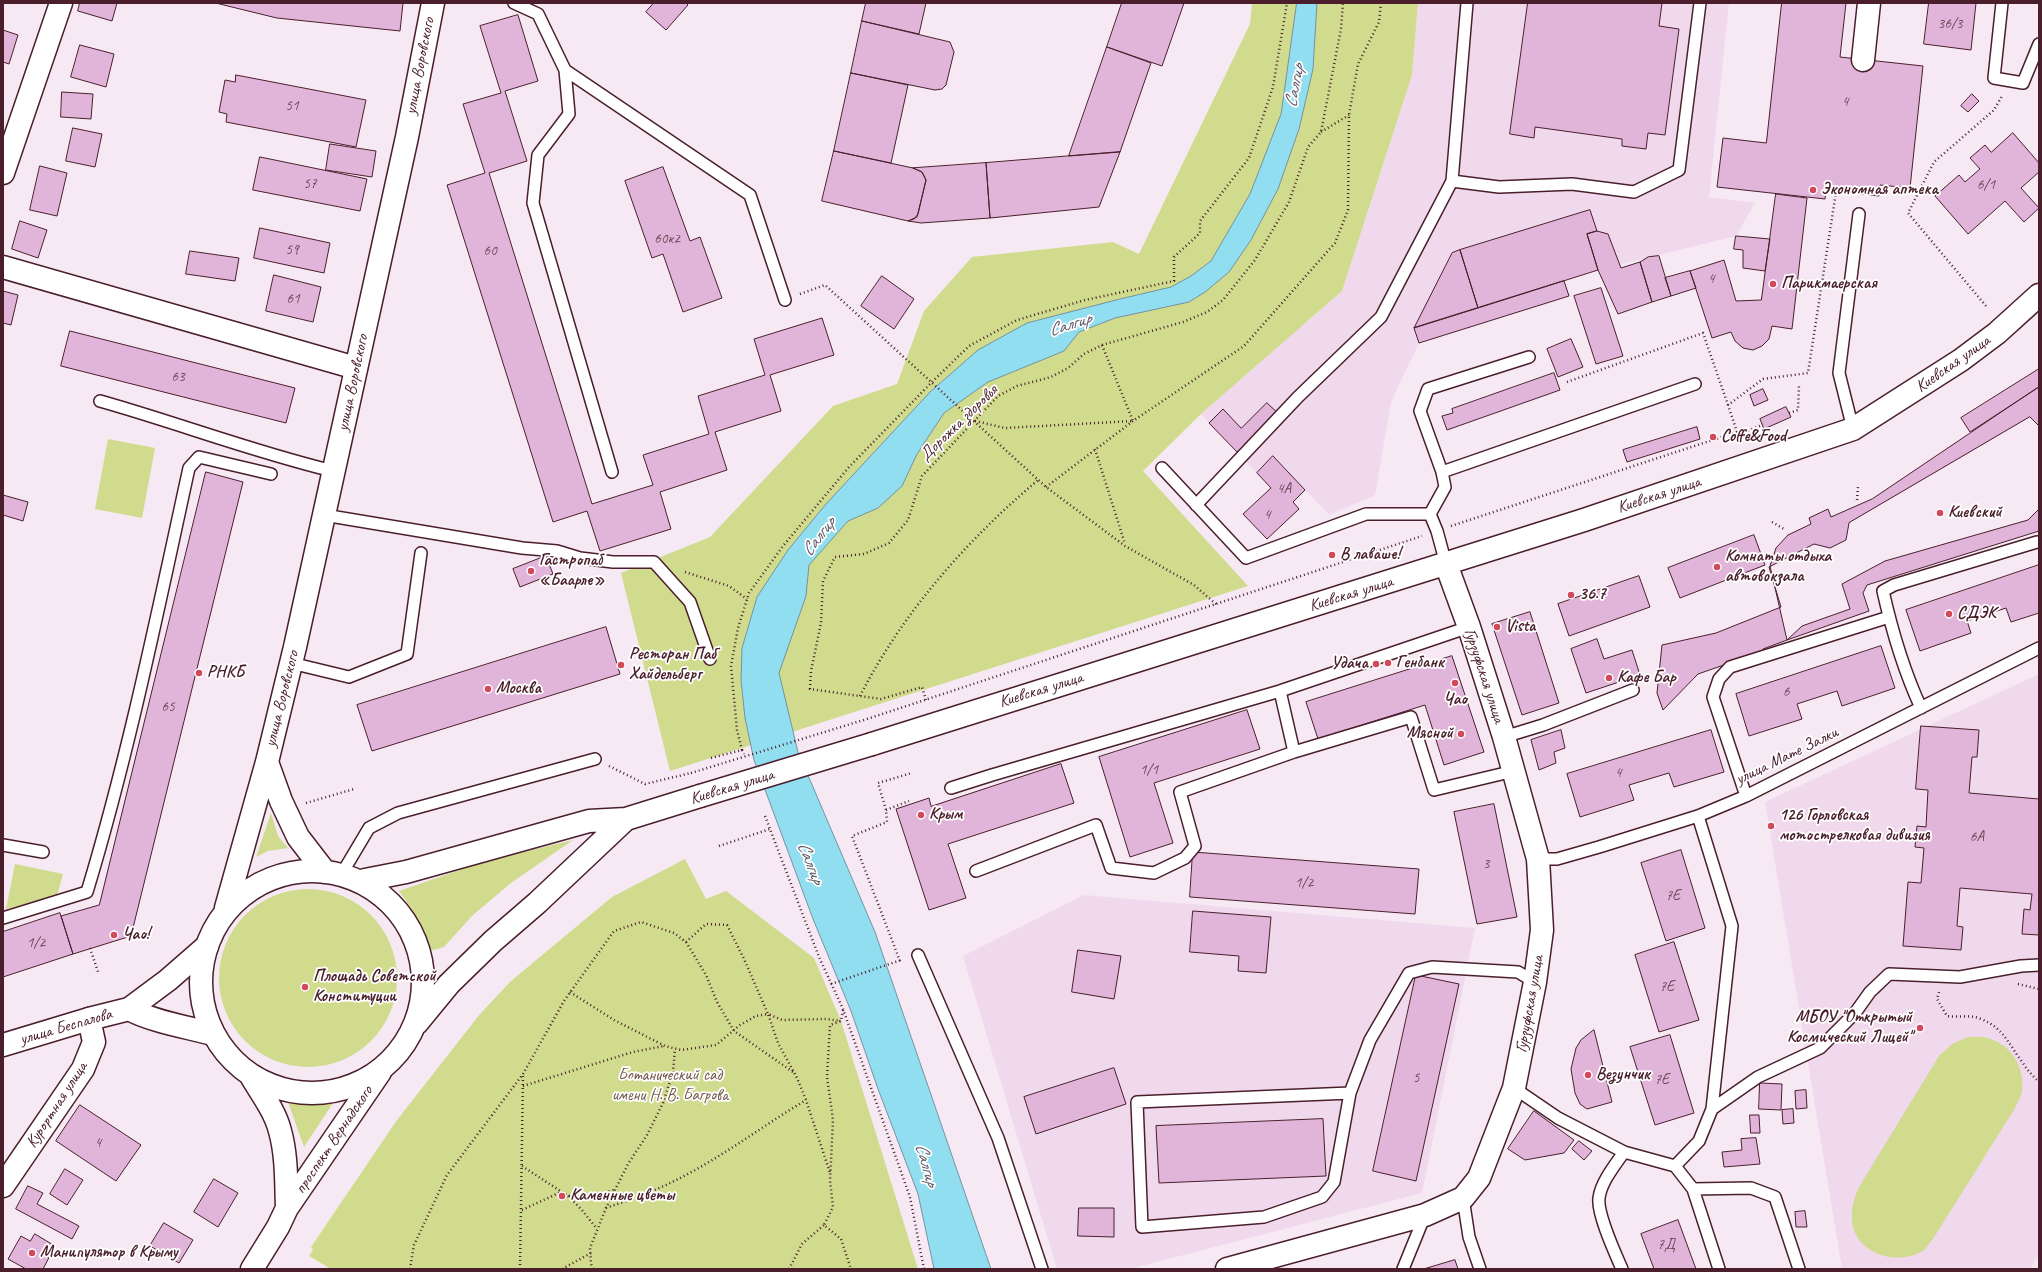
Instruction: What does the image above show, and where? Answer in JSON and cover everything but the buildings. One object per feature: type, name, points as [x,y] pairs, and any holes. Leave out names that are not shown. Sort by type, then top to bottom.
[{"type":"main road","points":[[3,173],[61,3]]},
{"type":"main road","name":"улица Воровского","points":[[226,908],[267,762],[291,664],[406,137],[433,3]]},
{"type":"main road","points":[[1863,60],[1869,3]]},
{"type":"main road","points":[[3,267],[356,368]]},
{"type":"main road","name":"Киевская улица","points":[[365,880],[406,872],[589,821],[626,819],[872,744],[1446,564],[1709,479],[1853,429],[1961,360],[1997,333],[2039,296]]},
{"type":"main road","name":"Гурзуфская улица","points":[[1227,1269],[1425,1215],[1463,1198],[1479,1178],[1514,1088],[1535,982],[1542,930],[1538,859],[1504,737],[1469,627],[1446,564]]},
{"type":"main road","name":"улица Воровского","points":[[267,762],[281,801],[298,837],[333,874]]},
{"type":"main road","name":"Киевская улица","points":[[414,1028],[449,984],[493,941],[537,903],[626,819]]},
{"type":"main road","points":[[282,874],[333,874],[365,880],[398,913],[409,930],[417,949],[423,970],[422,989],[414,1028],[399,1054],[380,1072],[337,1091],[293,1092],[251,1076],[212,1034],[200,986],[207,946],[226,908],[250,887],[282,874]]},
{"type":"main road","name":"улица Беспалова","points":[[3,1045],[89,1019],[129,1009],[168,980],[207,946]]},
{"type":"main road","name":"улица Беспалова","points":[[129,1009],[143,1016],[212,1034]]},
{"type":"main road","name":"Курортная улица","points":[[3,1186],[83,1069],[94,1042],[89,1019]]},
{"type":"main road","name":"проспект Вернадского","points":[[252,1269],[278,1228],[287,1208],[380,1072]]},
{"type":"main road","name":"проспект Вернадского","points":[[251,1076],[271,1110],[280,1130],[284,1150],[287,1208]]},
{"type":"lane","points":[[514,3],[538,14],[565,70],[569,114],[538,155],[532,203],[612,472]]},
{"type":"lane","points":[[1196,504],[1298,397],[1382,317],[1452,182],[1467,3]]},
{"type":"lane","points":[[1452,182],[1499,187],[1572,184],[1634,192],[1679,170],[1700,3]]},
{"type":"lane","points":[[2002,3],[1994,78],[2023,83],[2039,44]]},
{"type":"lane","points":[[565,70],[750,195],[785,300]]},
{"type":"lane","points":[[1853,429],[1839,373],[1859,214]]},
{"type":"lane","points":[[1430,514],[1445,487],[1442,472],[1420,411],[1428,389],[1529,357]]},
{"type":"lane","points":[[1442,472],[1695,384]]},
{"type":"lane","points":[[100,401],[155,416],[280,458],[333,472]]},
{"type":"lane","points":[[3,918],[87,892],[106,826],[138,698],[189,468],[199,457],[271,474]]},
{"type":"lane","points":[[1162,468],[1246,558],[1366,514],[1430,514]]},
{"type":"lane","points":[[1430,514],[1437,531],[1446,564]]},
{"type":"lane","points":[[324,515],[522,548],[557,551],[580,558],[612,562],[654,562],[690,602],[710,659]]},
{"type":"lane","points":[[1921,708],[1911,687],[1889,618],[1883,591],[1894,584],[2036,542]]},
{"type":"lane","points":[[291,664],[348,677],[407,654],[421,553]]},
{"type":"lane","points":[[1746,796],[1713,697],[1719,679],[1730,667],[1889,618]]},
{"type":"lane","points":[[951,788],[1280,691],[1469,627]]},
{"type":"lane","name":"улица Мате Залки","points":[[1538,859],[1557,859],[1698,816],[1746,796],[2039,648]]},
{"type":"lane","points":[[1504,737],[1543,725],[1633,690]]},
{"type":"lane","points":[[1280,691],[1294,752]]},
{"type":"lane","points":[[976,871],[1096,825],[1111,868],[1154,873],[1185,858],[1195,846],[1180,792],[1294,752],[1412,717],[1434,790],[1514,771]]},
{"type":"lane","points":[[333,874],[369,828],[398,813],[596,759]]},
{"type":"lane","points":[[1675,1166],[1699,1141],[1712,1110],[1732,926],[1698,816]]},
{"type":"lane","points":[[3,845],[44,852]]},
{"type":"lane","points":[[918,955],[998,1138],[1042,1269]]},
{"type":"lane","points":[[1712,1110],[1758,1077],[1820,1048],[1855,1013],[1870,992],[1889,974],[1960,978],[2021,966],[2039,965]]},
{"type":"lane","points":[[1350,1093],[1137,1102],[1142,1227],[1264,1217],[1322,1197],[1334,1182],[1350,1093],[1370,1040],[1410,973],[1432,966],[1518,972],[1535,982]]},
{"type":"lane","points":[[1514,1088],[1558,1118],[1624,1152],[1675,1166],[1693,1189],[1719,1269]]},
{"type":"lane","points":[[1622,1269],[1600,1211],[1599,1198],[1608,1176],[1624,1152]]},
{"type":"lane","points":[[1693,1189],[1751,1188],[1775,1196],[1799,1269]]},
{"type":"lane","points":[[1463,1198],[1469,1237],[1480,1269]]},
{"type":"lane","points":[[1403,1269],[1425,1215]]},
{"type":"path","points":[[744,754],[737,730],[732,666],[738,628],[749,593],[783,546],[849,467],[969,346],[1017,320],[1085,300],[1174,280],[1174,257],[1200,233],[1200,221],[1249,158],[1273,87],[1287,3]]},
{"type":"path","points":[[1321,132],[1340,29],[1343,3]]},
{"type":"path","points":[[1046,487],[1133,421],[1244,346],[1335,243],[1348,210],[1349,115],[1358,64],[1379,22],[1381,3]]},
{"type":"path","points":[[1986,306],[1908,213],[1934,162],[1994,110],[2010,81]]},
{"type":"path","points":[[1321,132],[1349,115]]},
{"type":"path","name":"Дорожка здоровья","points":[[860,696],[810,689],[811,671],[822,623],[823,581],[835,557],[864,554],[889,543],[908,520],[922,476],[998,396],[1017,386],[1057,374],[1068,368],[1084,354],[1102,345],[1189,319],[1207,312],[1223,300],[1255,260],[1289,202],[1308,147],[1321,132]]},
{"type":"path","points":[[1728,405],[1763,379],[1808,373],[1836,192]]},
{"type":"path","points":[[785,300],[825,286],[1046,487],[1125,546],[1194,586],[1218,604]]},
{"type":"path","points":[[1567,382],[1703,333],[1737,432]]},
{"type":"path","points":[[1102,345],[1133,421]]},
{"type":"path","points":[[1789,413],[1798,410],[1799,385]]},
{"type":"path","points":[[975,421],[1005,428],[1133,421]]},
{"type":"path","points":[[596,759],[645,784],[692,773],[926,700],[1762,425]]},
{"type":"path","points":[[1095,449],[1125,546]]},
{"type":"path","points":[[926,700],[922,687],[881,699],[860,696],[878,660],[911,613],[953,561],[1001,512],[1038,480]]},
{"type":"path","points":[[1857,500],[1858,487]]},
{"type":"path","points":[[1772,522],[1784,529]]},
{"type":"path","points":[[654,562],[729,586],[747,599]]},
{"type":"path","points":[[711,758],[742,750]]},
{"type":"path","points":[[831,984],[900,961],[852,836],[887,822],[886,810],[878,782],[912,773]]},
{"type":"path","points":[[301,804],[354,789]]},
{"type":"path","points":[[886,810],[909,802]]},
{"type":"path","points":[[765,816],[818,957],[843,1009],[910,1197],[924,1269]]},
{"type":"path","points":[[719,846],[770,829]]},
{"type":"path","points":[[410,1269],[414,1245],[447,1175],[523,1074],[570,992],[614,931],[641,922],[674,933],[686,942],[706,975],[717,1002],[734,1031],[794,1073]]},
{"type":"path","points":[[686,942],[706,924],[726,925],[744,960],[768,1014],[778,1043],[806,1100],[830,1173]]},
{"type":"path","points":[[90,948],[98,972]]},
{"type":"path","points":[[1944,976],[1937,999],[1947,1016],[1956,1018],[1965,1016],[1980,1018],[1993,1026],[2004,1034],[2022,1063],[2039,1082]]},
{"type":"path","points":[[570,992],[614,1020],[665,1046],[681,1050],[716,1045],[740,1025],[756,1016],[768,1014],[782,1020],[826,1019],[841,1021]]},
{"type":"path","points":[[841,1021],[843,1009]]},
{"type":"path","points":[[789,1269],[802,1244],[824,1225],[833,1207],[830,1173],[832,1120],[827,1077],[830,1025],[841,1021]]},
{"type":"path","points":[[523,1086],[633,1052],[665,1046]]},
{"type":"path","points":[[593,1269],[590,1248],[606,1208],[628,1164],[647,1135],[663,1103],[673,1072],[675,1049]]},
{"type":"path","points":[[520,1269],[523,1074]]},
{"type":"path","points":[[606,1208],[653,1192],[682,1177],[722,1154],[765,1124],[806,1100]]},
{"type":"path","points":[[522,1166],[536,1173],[568,1196],[598,1229]]},
{"type":"path","points":[[568,1196],[586,1196],[616,1190]]},
{"type":"path","points":[[522,1210],[562,1192]]},
{"type":"path","points":[[824,1225],[841,1239],[851,1269]]},
{"type":"path","points":[[562,1269],[591,1253]]},
{"type":"shaded area","points":[[1418,3],[1729,3],[1709,197],[1755,203],[1736,236],[1598,270],[1414,328],[1419,343],[1391,402],[1375,495],[1329,515],[1274,457],[1257,473],[1201,414],[1342,291],[1412,75]]},
{"type":"shaded area","name":"МБОУ \"Открытый Космический Лицей\"","points":[[2039,674],[2039,1254],[2030,1269],[1842,1269],[1765,802]]},
{"type":"shaded area","points":[[1084,895],[1475,928],[1422,1193],[1130,1269],[1057,1269],[963,956]]},
{"type":"green space","points":[[1252,3],[1418,3],[1412,75],[1342,291],[1201,414],[1143,471],[1248,586],[670,771],[621,573],[710,537],[833,406],[897,384],[924,311],[972,257],[1113,242],[1139,254],[1250,24]]},
{"type":"green space","points":[[108,439],[155,448],[142,518],[95,509]]},
{"type":"green space","points":[[271,813],[278,836],[288,848],[268,851],[256,857]]},
{"type":"green space","points":[[573,840],[511,883],[473,915],[444,947],[433,950],[426,948],[421,931],[409,905],[399,891],[486,861]]},
{"type":"green space","name":"Ботанический сад имени Н. В. Багрова","points":[[685,859],[706,899],[726,891],[814,958],[841,1021],[918,1269],[331,1269],[309,1256],[313,1250],[311,1247],[397,1120],[480,1014],[511,981],[612,897]]},
{"type":"green space","points":[[15,864],[63,874],[57,896],[6,909]]},
{"type":"green space","points":[[317,889],[325,890],[350,899],[365,909],[377,921],[387,936],[393,952],[396,961],[396,995],[387,1020],[377,1035],[365,1047],[350,1057],[325,1066],[299,1067],[291,1066],[266,1057],[251,1047],[239,1035],[229,1020],[220,995],[219,969],[220,961],[229,936],[239,921],[251,909],[266,899],[291,890]]},
{"type":"green space","points":[[1968,1037],[1987,1038],[1996,1041],[2003,1045],[2015,1058],[2021,1073],[2022,1091],[2020,1098],[1926,1248],[1923,1251],[1911,1256],[1900,1258],[1878,1254],[1860,1241],[1854,1231],[1852,1207],[1859,1187],[1939,1056],[1952,1044]]},
{"type":"green space","points":[[288,1102],[333,1103],[304,1147]]},
{"type":"water","name":"Салгир","points":[[1297,3],[1317,3],[1313,69],[1299,129],[1278,189],[1251,240],[1229,272],[1205,292],[1189,302],[1115,318],[1079,332],[1064,351],[988,382],[944,413],[917,454],[902,486],[878,508],[848,521],[809,565],[806,596],[779,673],[798,752],[875,932],[991,1269],[934,1269],[918,1194],[878,1089],[851,1011],[813,919],[754,760],[745,718],[741,680],[742,648],[757,597],[788,550],[826,504],[930,392],[978,350],[1027,323],[1171,287],[1191,276],[1211,261],[1250,194],[1281,114]]},
{"type":"place","name":"Экономная аптека","points":[[1813,190]]},
{"type":"place","name":"Парикмаерская","points":[[1773,284]]},
{"type":"place","name":"Coffe&Food","points":[[1713,437]]},
{"type":"place","name":"Киевский","points":[[1940,513]]},
{"type":"place","name":"В лаваше!","points":[[1332,555]]},
{"type":"place","name":"Комнаты отдыха автовокзала","points":[[1717,567]]},
{"type":"place","name":"Гастропаб «Баарле»","points":[[531,571]]},
{"type":"place","name":"36.7","points":[[1571,595]]},
{"type":"place","name":"СДЭК","points":[[1949,614]]},
{"type":"place","name":"Vista","points":[[1497,627]]},
{"type":"place","name":"Генбанк","points":[[1388,663]]},
{"type":"place","name":"Удача","points":[[1376,664]]},
{"type":"place","name":"Ресторан Паб Хайдельберг","points":[[621,665]]},
{"type":"place","name":"РНКБ","points":[[199,673]]},
{"type":"place","name":"Кафе Бар","points":[[1609,678]]},
{"type":"place","name":"Чао","points":[[1455,683]]},
{"type":"place","name":"Москва","points":[[488,689]]},
{"type":"place","name":"Мясной","points":[[1461,734]]},
{"type":"place","name":"Крым","points":[[921,815]]},
{"type":"place","name":"126 Горловская мотострелковая дивизия","points":[[1771,826]]},
{"type":"place","name":"Чао!","points":[[114,935]]},
{"type":"place","name":"Площадь Советской Конституции","points":[[305,987]]},
{"type":"place","name":"МБОУ \"Открытый Космический Лицей\"","points":[[1920,1028]]},
{"type":"place","name":"Везунчик","points":[[1588,1075]]},
{"type":"place","name":"Каменные цветы","points":[[562,1196]]},
{"type":"place","name":"Манипулятор в Крыму","points":[[32,1253]]}]
